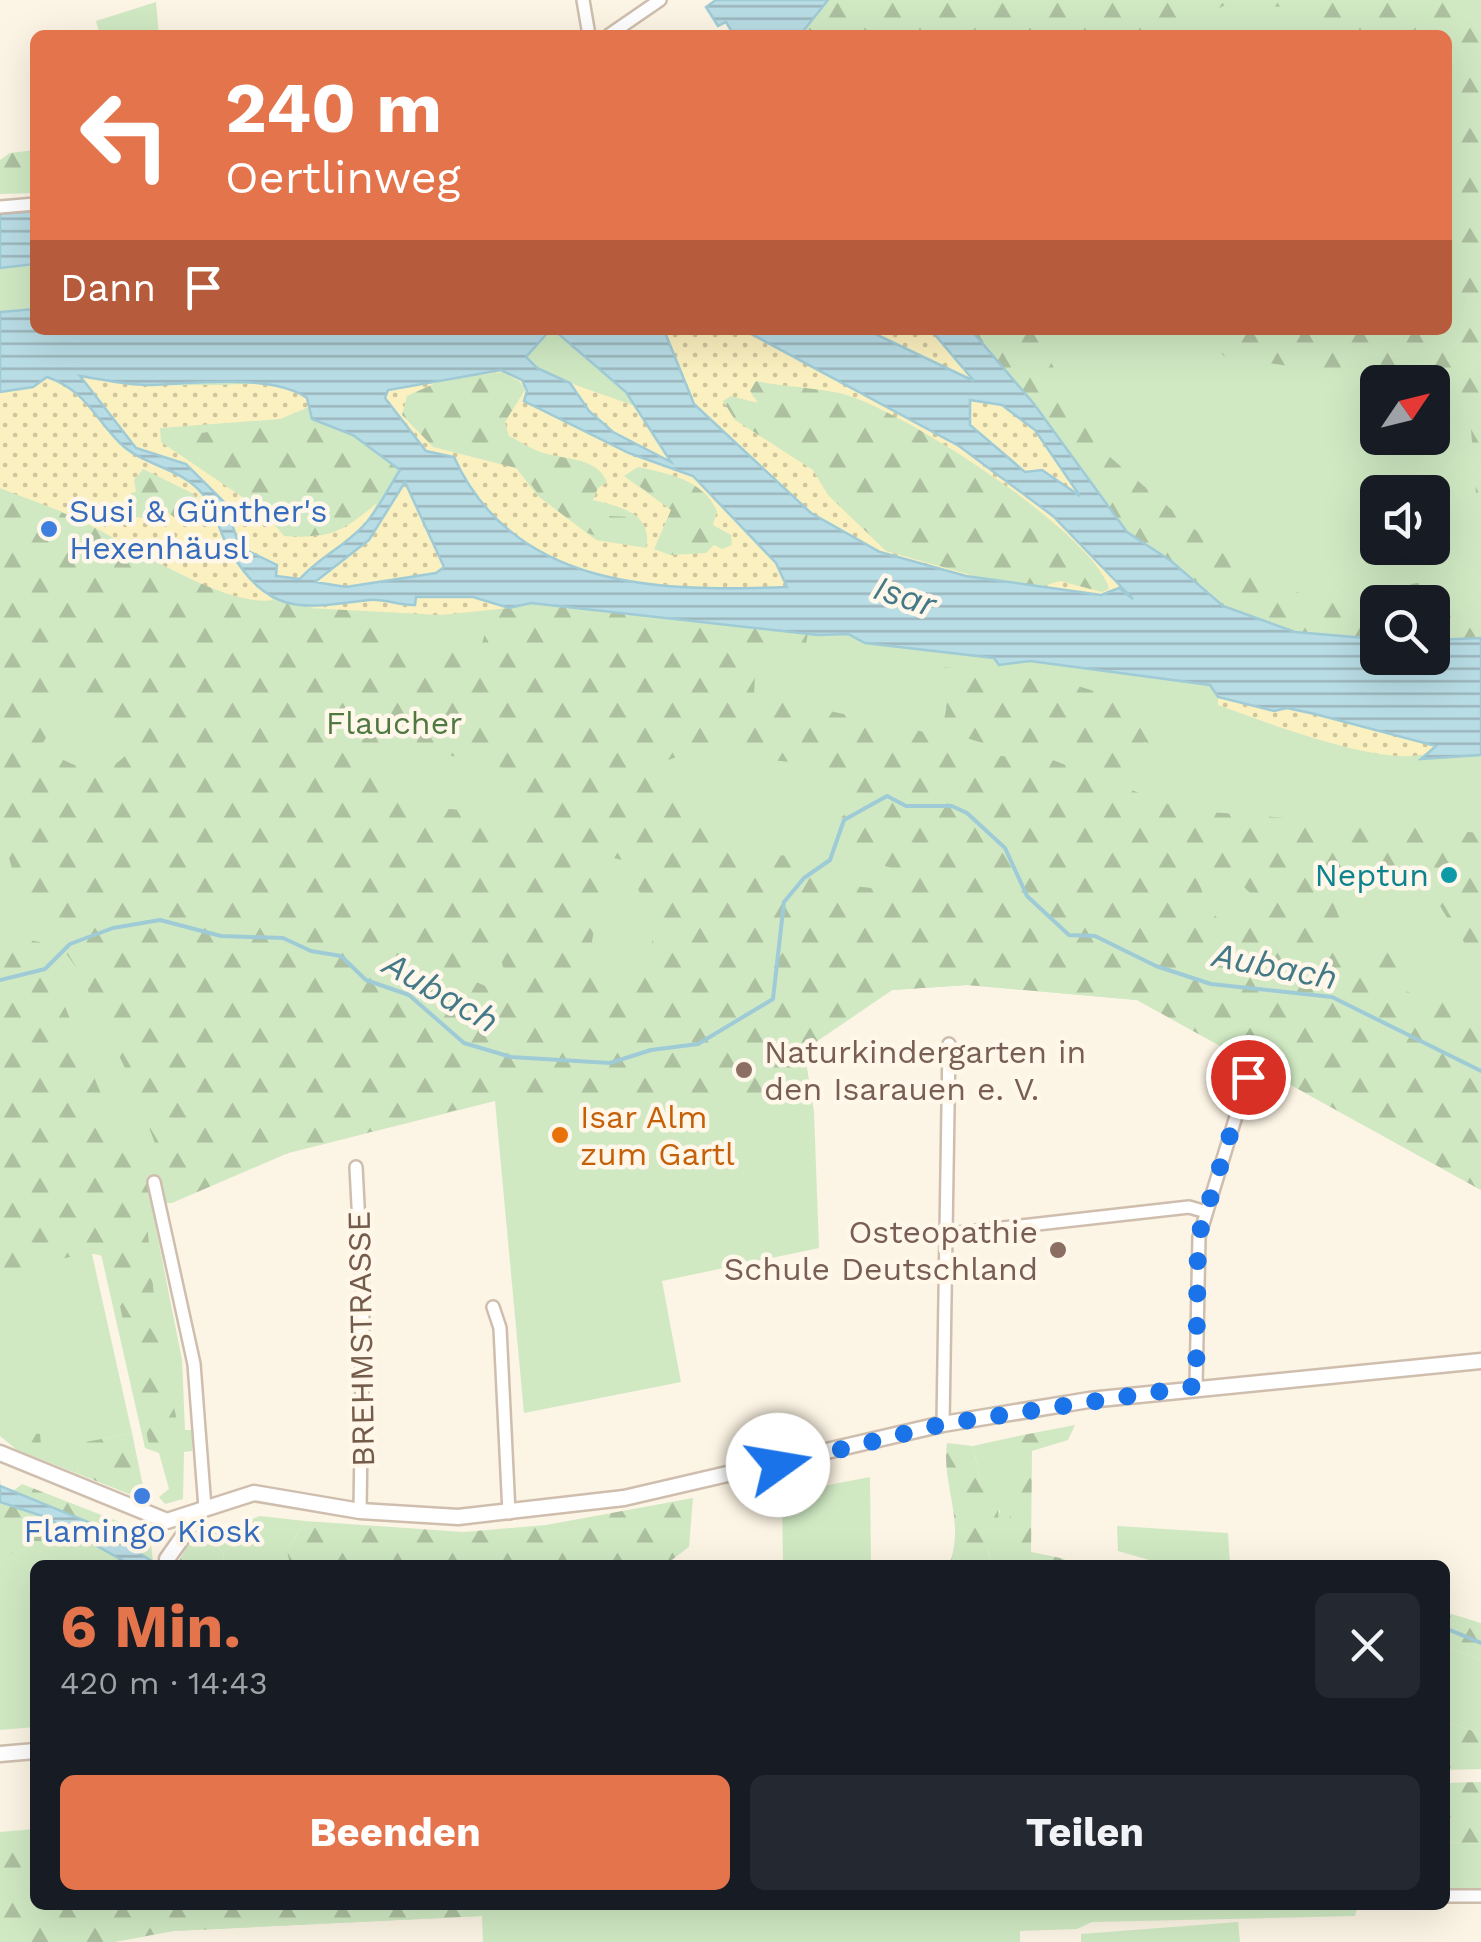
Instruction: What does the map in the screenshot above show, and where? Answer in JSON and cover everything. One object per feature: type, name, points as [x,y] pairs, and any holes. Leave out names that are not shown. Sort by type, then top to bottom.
[{"type":"street","points":[[583,0],[588,30]]},
{"type":"street","points":[[616,30],[660,0]]},
{"type":"street","points":[[0,207],[30,204]]},
{"type":"street","points":[[943,1424],[949,1044]]},
{"type":"street","points":[[1196,1386],[1196,1268],[1203,1212],[1248,1077]]},
{"type":"street","name":"BREHMSTRASSE","points":[[356,1167],[363,1301],[360,1511]]},
{"type":"street","points":[[154,1182],[192,1352],[205,1508],[168,1560]]},
{"type":"street","points":[[949,1234],[1189,1208],[1203,1212]]},
{"type":"street","points":[[493,1307],[500,1328],[509,1513]]},
{"type":"street","points":[[0,1452],[163,1520],[254,1493],[360,1511],[458,1518],[692,1485],[943,1424],[1196,1386],[1481,1360]]},
{"type":"street","points":[[163,1520],[167,1560]]},
{"type":"street","points":[[0,1754],[30,1751]]},
{"type":"street","points":[[1450,1896],[1481,1896]]},
{"type":"green space","name":"Flaucher","points":[[774,0],[1481,0],[1481,1190],[1137,1000],[967,985],[892,990],[804,1050],[814,1112],[819,1248],[662,1281],[681,1382],[524,1413],[495,1101],[288,1153],[152,1208],[182,1360],[185,1430],[192,1430],[192,1451],[184,1452],[183,1499],[165,1504],[159,1497],[169,1489],[159,1453],[145,1448],[101,1254],[92,1254],[132,1433],[76,1444],[78,1474],[17,1450],[0,1436],[0,214],[30,211],[30,335],[1452,335],[1452,30],[794,30]]},
{"type":"green space","points":[[828,0],[1481,0],[1481,301],[1468,321],[1481,339],[1481,493],[1476,494],[1469,404],[1450,397],[1450,365],[1360,365],[1360,376],[1225,357],[1204,335],[1452,335],[1452,30],[1311,30],[1300,7],[1223,6],[1182,30],[847,30],[844,26],[838,30],[804,30]]},
{"type":"green space","points":[[156,2],[159,30],[99,30],[96,21]]},
{"type":"green space","points":[[30,151],[30,193],[0,194],[0,160],[10,153]]},
{"type":"green space","points":[[975,335],[1036,335],[1097,446],[1233,562],[1304,595],[1360,593],[1360,638],[1295,632],[1223,606],[1171,561],[1127,532],[1034,404]]},
{"type":"green space","points":[[503,372],[520,382],[525,390],[505,422],[539,450],[589,464],[603,474],[608,482],[593,500],[590,515],[631,517],[629,531],[638,547],[586,532],[558,515],[524,473],[433,447],[402,415],[406,396],[442,380]]},
{"type":"green space","points":[[755,381],[839,393],[866,402],[946,446],[1033,506],[1069,537],[1096,566],[1109,589],[1102,593],[1060,581],[1040,587],[981,578],[886,551],[828,495],[813,470],[735,420],[722,401],[731,395],[757,402],[750,391]]},
{"type":"green space","points":[[312,419],[353,435],[400,470],[365,514],[353,524],[324,535],[284,536],[263,511],[214,481],[182,453],[193,434]]},
{"type":"green space","points":[[638,467],[684,480],[711,500],[717,511],[711,519],[714,545],[706,553],[670,555],[654,549],[649,493],[623,475]]},
{"type":"green space","points":[[142,468],[192,493],[203,505],[200,511],[154,519],[129,509],[134,481]]},
{"type":"green space","points":[[0,488],[78,519],[201,582],[265,601],[379,613],[382,618],[377,636],[479,653],[488,624],[459,625],[464,615],[531,603],[808,633],[805,650],[743,643],[737,652],[744,669],[755,674],[754,695],[959,741],[982,755],[1050,759],[1184,810],[1481,833],[1481,978],[1465,973],[1456,957],[1464,943],[1460,931],[1420,887],[1380,879],[1353,883],[1329,893],[1351,945],[1388,949],[1398,965],[1395,986],[1415,995],[1445,996],[1481,1016],[1481,1190],[1137,1000],[967,985],[892,990],[804,1050],[810,1087],[727,1097],[685,1109],[648,1099],[496,1100],[288,1153],[172,1203],[149,1203],[146,1213],[157,1328],[177,1421],[163,1442],[149,1445],[110,1258],[91,1253],[34,1264],[33,1275],[0,1281],[0,918],[12,937],[40,942],[62,976],[59,992],[135,1176],[165,1170],[134,1087],[78,970],[16,883],[0,825]],"holes":[[[76,690],[89,695],[130,751],[118,762],[97,770],[76,766],[39,749]],[[710,745],[758,759],[801,763],[838,779],[848,791],[867,799],[829,826],[829,844],[911,877],[900,891],[853,886],[809,857],[775,855],[736,843],[717,850],[688,806],[667,786],[661,771],[668,760]],[[411,746],[511,770],[525,794],[545,811],[541,824],[510,821],[496,834],[475,811],[437,808],[386,788],[385,759]],[[609,857],[627,861],[655,931],[647,961],[624,975],[599,972],[592,941]],[[1210,869],[1228,871],[1268,911],[1241,925],[1221,921],[1207,904],[1197,875]],[[484,944],[496,944],[504,970],[490,988],[467,978],[470,958]]]},
{"type":"green space","points":[[1450,600],[1455,604],[1481,601],[1481,638],[1450,639]]},
{"type":"green space","points":[[945,667],[1068,683],[1149,708],[1155,728],[1171,746],[1163,756],[1145,742],[1131,747],[1117,775],[1052,751],[992,746],[938,729],[946,709],[940,672]]},
{"type":"green space","points":[[1075,1425],[1068,1440],[1032,1451],[1031,1552],[1064,1560],[1019,1560],[1019,1536],[1009,1526],[1018,1436]]},
{"type":"green space","points":[[132,1433],[144,1491],[137,1492],[137,1497],[78,1474],[75,1444]]},
{"type":"green space","points":[[40,1434],[42,1455],[17,1449],[0,1435]]},
{"type":"green space","points":[[1018,1436],[1020,1560],[991,1560],[987,1548],[1000,1511],[981,1483],[973,1446]]},
{"type":"green space","points":[[947,1443],[973,1446],[981,1483],[998,1492],[996,1544],[994,1549],[987,1549],[990,1560],[951,1560],[955,1534]]},
{"type":"green space","points":[[870,1477],[871,1560],[783,1560],[782,1494]]},
{"type":"green space","points":[[0,1479],[1,1487],[142,1560],[30,1560],[30,1727],[0,1730]]},
{"type":"green space","points":[[22,1484],[140,1530],[151,1544],[153,1560],[93,1524],[13,1491]]},
{"type":"green space","points":[[693,1498],[689,1547],[672,1560],[289,1560],[287,1551],[305,1521],[464,1532],[546,1525]]},
{"type":"green space","points":[[2,1503],[45,1516],[122,1560],[80,1560],[70,1541],[31,1541],[23,1550],[0,1558]]},
{"type":"green space","points":[[260,1516],[305,1521],[287,1551],[289,1560],[224,1560],[223,1553],[209,1535]]},
{"type":"green space","points":[[1117,1526],[1228,1533],[1230,1560],[1150,1560],[1118,1551]]},
{"type":"green space","points":[[209,1535],[223,1553],[224,1560],[180,1560],[187,1546]]},
{"type":"green space","points":[[1450,1614],[1481,1623],[1481,1661],[1450,1647]]},
{"type":"green space","points":[[1450,1647],[1481,1661],[1481,1734],[1450,1723]]},
{"type":"green space","points":[[1450,1723],[1481,1734],[1481,1769],[1450,1770]]},
{"type":"green space","points":[[1481,1782],[1481,1844],[1450,1842],[1450,1783]]},
{"type":"green space","points":[[30,1829],[30,1910],[483,1910],[483,1916],[173,1931],[114,1942],[0,1942],[0,1832]]},
{"type":"green space","points":[[1450,1842],[1481,1844],[1481,1891],[1450,1891]]},
{"type":"green space","points":[[0,1906],[30,1906],[30,1910],[1357,1910],[1355,1916],[1092,1922],[1077,1929],[1020,1931],[1020,1942],[483,1942],[482,1916],[173,1931],[114,1942],[0,1942]]},
{"type":"green space","points":[[1238,1922],[1240,1942],[1081,1942],[1081,1934]]},
{"type":"sand","points":[[666,335],[753,335],[959,446],[1053,516],[1134,599],[1042,586],[1060,581],[1102,592],[1109,589],[1096,565],[1033,506],[903,421],[839,393],[756,381],[750,391],[758,403],[731,396],[723,401],[735,420],[813,470],[828,495],[886,551],[984,579],[880,552],[811,513],[694,404]]},
{"type":"sand","points":[[877,335],[935,335],[976,382],[949,373]]},
{"type":"sand","points":[[501,370],[522,381],[527,391],[525,400],[629,453],[693,476],[776,563],[787,588],[690,586],[596,574],[553,558],[514,535],[481,502],[454,457],[426,451],[385,398],[388,390],[440,381],[407,396],[402,415],[433,447],[516,468],[538,496],[596,540],[646,548],[647,536],[645,527],[632,513],[593,500],[598,488],[607,482],[595,467],[540,452],[509,436],[505,422],[525,390],[520,382],[503,372],[452,379]],"holes":[[[638,467],[684,480],[703,492],[717,511],[713,525],[731,535],[732,545],[722,549],[714,545],[706,553],[670,555],[654,549],[671,510],[624,476]]]},
{"type":"sand","points":[[80,375],[148,384],[263,384],[296,392],[307,398],[309,407],[280,419],[160,428],[161,442],[263,511],[284,536],[335,532],[377,503],[368,521],[300,579],[275,576],[277,565],[240,547],[224,502],[186,464],[136,448]]},
{"type":"sand","points":[[47,377],[84,396],[135,456],[185,477],[201,491],[229,548],[273,600],[252,600],[202,584],[80,520],[0,488],[0,392],[33,387]],"holes":[[[143,469],[192,493],[203,506],[200,511],[174,517],[163,509],[155,520],[137,517],[129,509],[131,493],[136,492],[134,480]]]},
{"type":"sand","points":[[570,383],[638,407],[672,462],[641,451],[612,433]]},
{"type":"sand","points":[[969,400],[1002,405],[1035,430],[1082,499],[1058,480],[1025,472],[970,425]]},
{"type":"sand","points":[[405,481],[444,567],[436,573],[346,587],[314,582],[342,561]]},
{"type":"sand","points":[[416,596],[473,597],[509,608],[441,615],[308,608],[373,599],[415,605]]},
{"type":"sand","points":[[1218,697],[1274,711],[1286,708],[1432,744],[1436,750],[1417,756],[1362,751],[1218,705]]},
{"type":"water","points":[[716,0],[828,0],[804,30],[731,30],[726,22],[718,26],[706,7]]},
{"type":"water","points":[[30,211],[30,265],[0,268],[0,214]]},
{"type":"water","name":"Isar","points":[[30,309],[30,335],[546,335],[526,357],[537,368],[570,383],[589,411],[613,432],[671,462],[626,392],[560,335],[666,335],[694,404],[811,513],[880,552],[966,576],[1101,595],[1119,588],[1133,599],[1053,516],[959,446],[753,335],[877,335],[974,381],[935,335],[975,335],[1034,404],[1127,532],[1171,561],[1223,606],[1295,632],[1360,638],[1360,675],[1450,675],[1450,639],[1481,638],[1481,755],[1421,759],[1436,746],[1315,714],[1287,708],[1274,711],[1218,697],[1210,685],[1030,661],[999,665],[994,658],[865,643],[848,634],[818,635],[531,603],[509,608],[473,597],[416,597],[415,605],[375,600],[325,605],[290,603],[259,588],[245,572],[230,551],[209,504],[190,482],[120,443],[71,389],[47,377],[33,387],[0,392],[0,312]],"holes":[[[501,370],[522,380],[527,391],[524,401],[629,453],[693,476],[776,563],[787,587],[690,588],[642,583],[596,574],[553,558],[514,534],[480,501],[454,457],[426,451],[385,398],[388,390]],[[80,376],[121,383],[252,383],[292,390],[307,398],[312,419],[353,435],[400,470],[366,523],[350,538],[300,579],[276,576],[277,565],[240,547],[224,502],[186,464],[136,448]],[[970,400],[1002,405],[1035,430],[1080,496],[1042,470],[1025,472],[970,425]],[[405,482],[444,567],[436,573],[346,587],[315,582],[369,540]]]},
{"type":"water","points":[[0,1486],[93,1524],[150,1560],[122,1560],[45,1517],[0,1502]]},
{"type":"waterway","name":"Aubach","points":[[0,980],[45,969],[70,944],[113,928],[160,920],[221,936],[283,938],[311,951],[341,956],[366,980],[409,995],[464,1043],[511,1057],[610,1063],[651,1050],[698,1044],[773,999],[784,902],[804,878],[830,860],[844,820],[887,796],[906,806],[952,806],[967,813],[1005,848],[1027,896],[1069,935],[1095,936],[1156,966],[1211,984],[1332,997],[1481,1071]]},
{"type":"waterway","points":[[1450,1630],[1481,1643]]},
{"type":"place","name":"Susi & Günther's Hexenhäusl","points":[[49,529]]},
{"type":"place","name":"Neptun","points":[[1449,875]]},
{"type":"place","name":"Naturkindergarten in den Isarauen e. V.","points":[[744,1070]]},
{"type":"place","name":"Isar Alm zum Gartl","points":[[560,1135]]},
{"type":"place","name":"Osteopathie Schule Deutschland","points":[[1058,1250]]},
{"type":"place","name":"Flamingo Kiosk","points":[[142,1496]]},
{"type":"route","points":[[778,1465],[943,1424],[1196,1386],[1198,1238],[1248,1077]]}]
